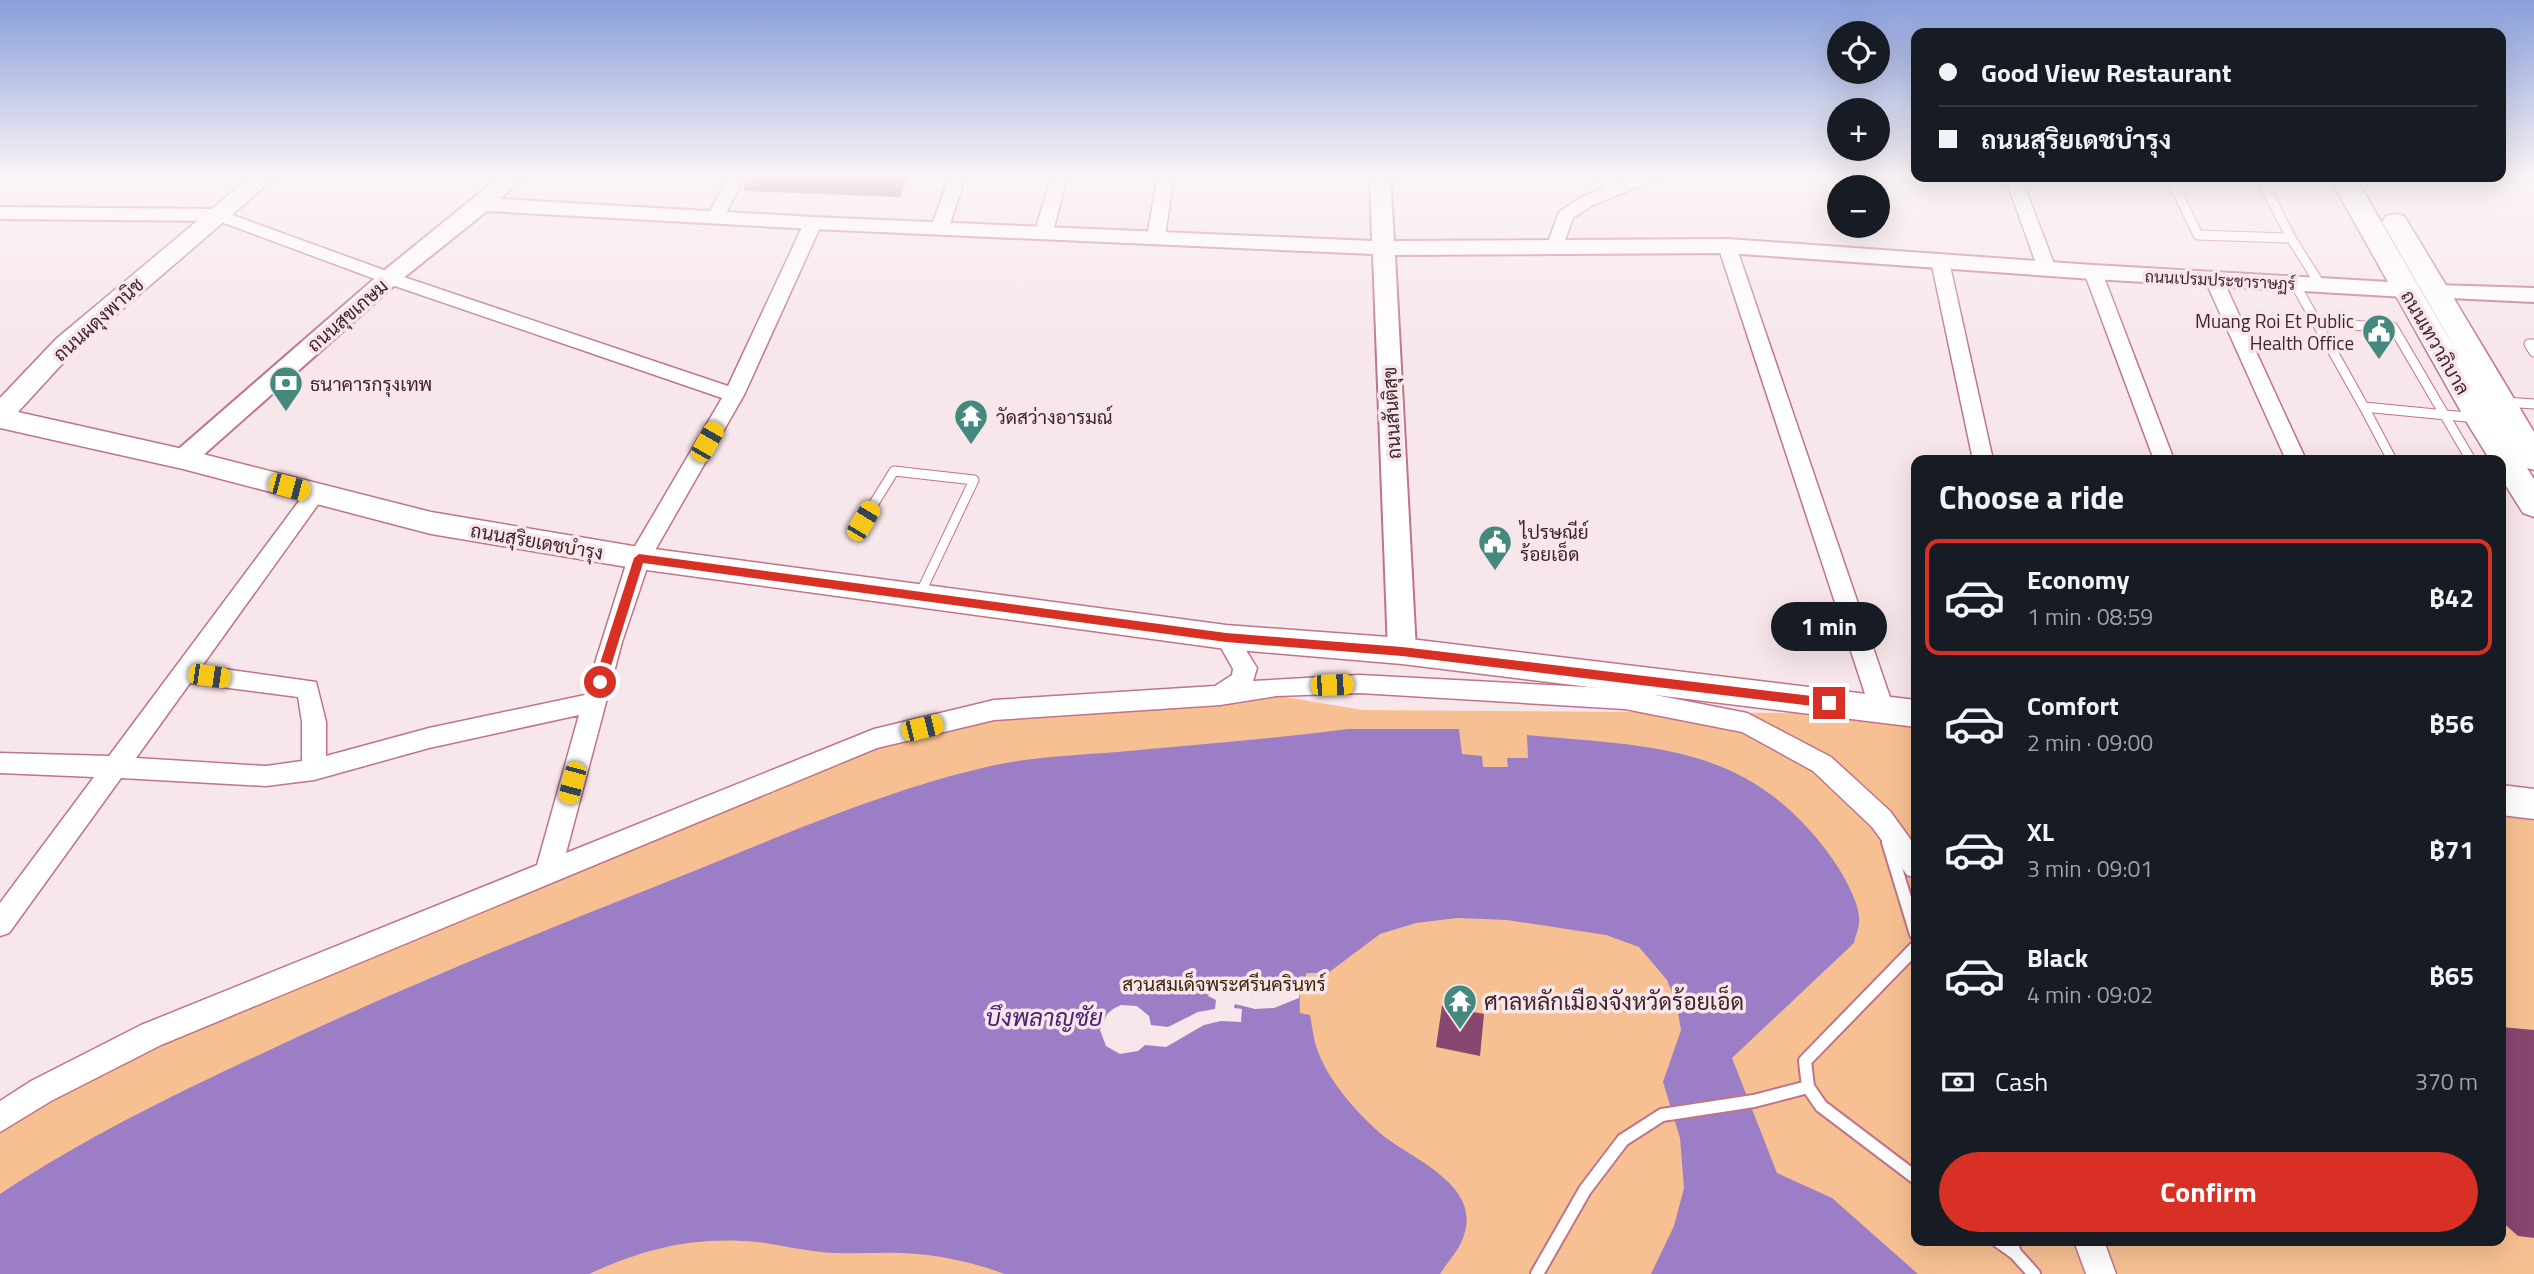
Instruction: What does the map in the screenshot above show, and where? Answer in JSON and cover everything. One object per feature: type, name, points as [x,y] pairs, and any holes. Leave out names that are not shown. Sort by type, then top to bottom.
[{"type":"main road","name":"ถนนผดุงพานิช","points":[[0,416],[65,345],[196,234]]},
{"type":"main road","name":"ถนนเทวาภิบาล","points":[[2375,234],[2406,290],[2490,410],[2534,460]]},
{"type":"main road","name":"ถนนเทวาภิบาล","points":[[2402,234],[2436,292],[2534,505]]},
{"type":"main road","points":[[2406,290],[2436,292]]},
{"type":"main road","name":"ถนนสุริยเดชบำรุง","points":[[0,416],[183,459],[431,523],[639,558],[1226,637],[1402,651],[1882,709],[1911,716]]},
{"type":"main road","points":[[2506,801],[2534,804]]},
{"type":"street","points":[[271,234],[389,278],[734,395]]},
{"type":"street","name":"ถนนสุขเกษม","points":[[183,459],[389,278],[444,234]]},
{"type":"street","points":[[548,872],[611,642],[639,558],[734,395],[808,234]]},
{"type":"street","name":"ถนนเปรมประชาราษฏร์","points":[[1121,234],[1384,248],[1727,246],[2214,280],[2406,290]]},
{"type":"street","name":"ถนนสันติสุข","points":[[1383,234],[1402,651]]},
{"type":"street","points":[[1556,245],[1559,234]]},
{"type":"street","points":[[2034,234],[2047,269]]},
{"type":"street","points":[[1727,246],[1882,709]]},
{"type":"street","points":[[1940,261],[1982,455]]},
{"type":"street","points":[[2093,272],[2162,455]]},
{"type":"street","points":[[2214,280],[2294,455]]},
{"type":"street","points":[[2436,292],[2534,295]]},
{"type":"street","points":[[0,924],[315,494]]},
{"type":"street","points":[[1220,695],[1242,680],[1245,668],[1226,637]]},
{"type":"street","points":[[184,673],[308,689],[314,722],[314,770]]},
{"type":"street","points":[[0,1118],[41,1091],[151,1035],[548,872],[874,740],[994,710],[1220,695],[1276,687],[1360,684],[1625,699],[1747,723],[1822,764],[1881,819],[1911,860]]},
{"type":"street","points":[[0,763],[266,776],[314,770],[429,738],[595,702]]},
{"type":"street","points":[[2091,1246],[2101,1274]]},
{"type":"lane","points":[[2198,234],[2291,238]]},
{"type":"lane","points":[[2289,234],[2321,286]]},
{"type":"lane","points":[[2295,284],[2389,455]]},
{"type":"lane","points":[[2318,324],[2393,327],[2468,455]]},
{"type":"lane","points":[[2534,344],[2529,344],[2534,352]]},
{"type":"lane","points":[[2364,407],[2445,415],[2534,404]]},
{"type":"lane","points":[[863,521],[894,471],[974,480],[919,596]]},
{"type":"lane","points":[[1881,819],[1911,918]]},
{"type":"lane","points":[[1911,952],[1805,1061],[1808,1087],[1821,1106],[1911,1174]]},
{"type":"lane","points":[[1537,1274],[1585,1189],[1623,1140],[1662,1115],[1754,1101],[1808,1087]]},
{"type":"lane","points":[[2013,1247],[2034,1274]]},
{"type":"green space","name":"บึงพลาญชัย","points":[[1238,689],[1362,710],[1911,714],[1911,1246],[2506,1246],[2506,799],[2534,803],[2534,1274],[0,1274],[0,1118],[41,1091],[874,739],[994,710]]},
{"type":"water","name":"บึงพลาญชัย","points":[[1348,729],[1459,729],[1462,754],[1482,756],[1483,767],[1508,767],[1507,758],[1528,758],[1527,735],[1656,749],[1694,757],[1730,771],[1765,790],[1798,818],[1829,854],[1844,877],[1857,905],[1858,930],[1854,943],[1732,1058],[1777,1173],[1832,1198],[1918,1274],[1651,1274],[1674,1226],[1684,1188],[1680,1138],[1663,1082],[1681,1030],[1676,1002],[1667,980],[1639,947],[1606,935],[1507,920],[1457,918],[1416,923],[1380,934],[1328,973],[1307,973],[1301,988],[1300,1002],[1300,1013],[1310,1015],[1321,1058],[1342,1093],[1380,1133],[1441,1175],[1463,1202],[1467,1219],[1463,1238],[1440,1274],[1005,1274],[967,1262],[927,1255],[831,1253],[758,1242],[713,1241],[651,1251],[589,1274],[0,1274],[0,1194],[31,1174],[128,1119],[227,1070],[358,1009],[555,926],[865,803],[995,765],[1041,758]]},
{"type":"pier","points":[[1215,982],[1236,991],[1255,994],[1301,985],[1299,998],[1274,1008],[1255,1009],[1235,1004],[1234,1008],[1242,1009],[1241,1022],[1221,1021],[1204,1025],[1166,1047],[1145,1045],[1138,1051],[1120,1054],[1106,1046],[1100,1030],[1107,1014],[1113,1009],[1121,1005],[1137,1006],[1149,1016],[1151,1025],[1168,1027],[1198,1012],[1215,1009],[1216,1000],[1208,996]]},
{"type":"building","name":"ศาลหลักเมืองจังหวัดร้อยเอ็ด","points":[[1442,1006],[1484,1014],[1480,1056],[1436,1047]]},
{"type":"building","points":[[2506,1027],[2534,1030],[2534,1238],[2518,1236],[2506,1225]]},
{"type":"place","name":"Muang Roi Et Public Health Office","points":[[2379,361]]},
{"type":"place","name":"ธนาคารกรุงเทพ","points":[[286,413]]},
{"type":"place","name":"วัดสว่างอารมณ์","points":[[971,446]]},
{"type":"place","name":"ไปรษณีย์ ร้อยเอ็ด","points":[[1495,572]]},
{"type":"place","name":"ศาลหลักเมืองจังหวัดร้อยเอ็ด","points":[[1460,1031]]},
{"type":"route","points":[[600,682],[639,558],[1226,637],[1402,651],[1829,703]]},
{"type":"park label","name":"สวนสมเด็จพระศรีนครินทร์","points":[[1224,983]]}]
